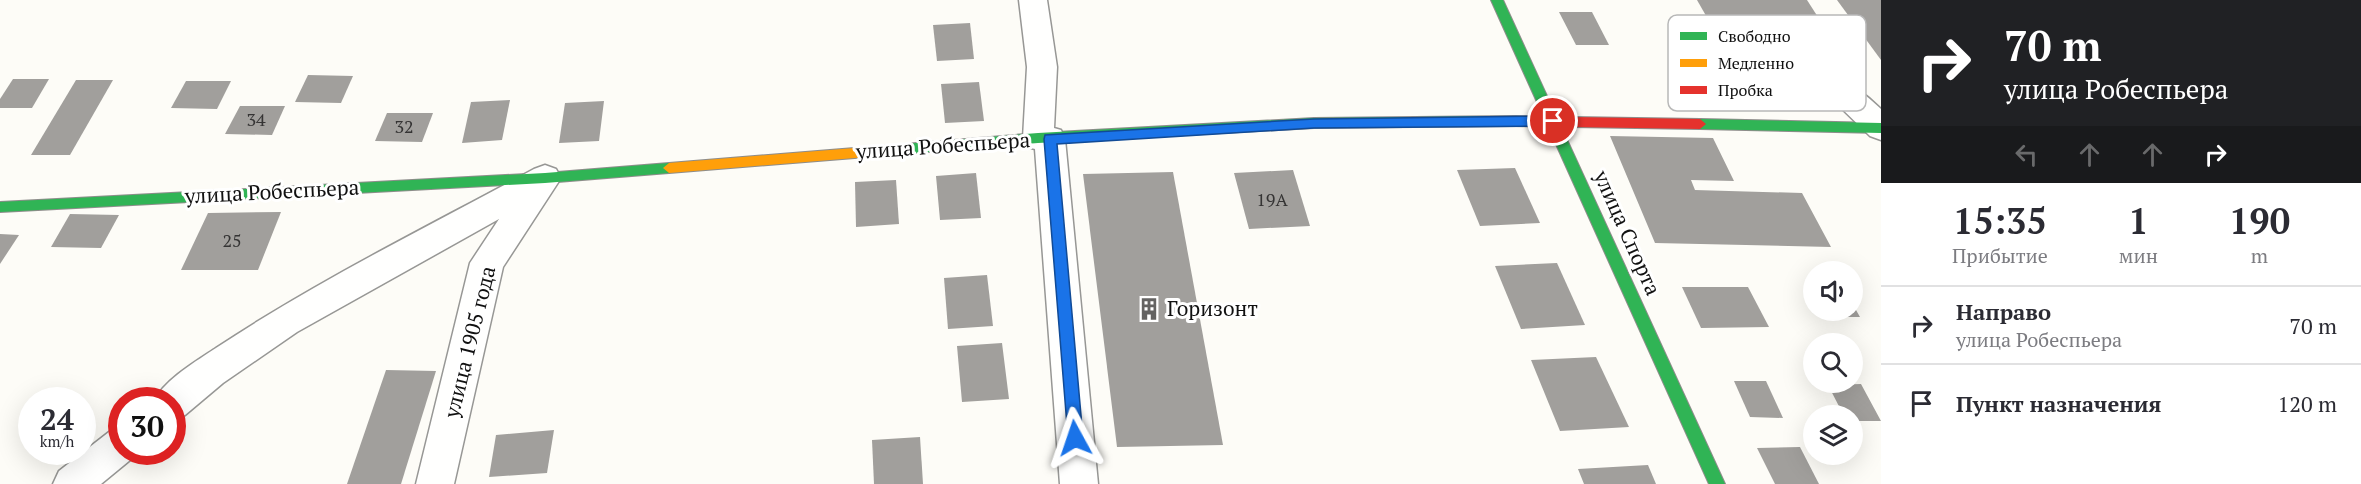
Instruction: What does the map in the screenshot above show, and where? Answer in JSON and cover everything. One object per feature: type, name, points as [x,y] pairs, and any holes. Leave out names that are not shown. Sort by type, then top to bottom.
[{"type":"street","points":[[1033,0],[1042,67],[1044,139],[1079,484]]},
{"type":"street","name":"улица Спорта","points":[[1497,0],[1718,484]]},
{"type":"street","points":[[1863,111],[1881,128]]},
{"type":"street","name":"улица Робеспьера","points":[[0,207],[544,178],[1044,139],[1314,123],[1553,121],[1881,128]]},
{"type":"street","name":"улица Робеспьера","points":[[186,392],[210,372],[285,321],[544,178]]},
{"type":"street","name":"улица 1905 года","points":[[435,484],[487,263],[544,178]]},
{"type":"street","points":[[72,484],[108,455]]},
{"type":"building","points":[[1697,0],[1807,0],[1817,15],[1706,15]]},
{"type":"building","points":[[1837,0],[1881,0],[1881,60],[1866,40],[1866,15],[1848,15]]},
{"type":"building","points":[[1559,12],[1592,12],[1609,45],[1576,45]]},
{"type":"building","points":[[970,23],[974,59],[937,61],[933,25]]},
{"type":"building","points":[[308,75],[353,76],[341,103],[295,102]]},
{"type":"building","points":[[13,79],[49,79],[32,108],[0,108],[0,99]]},
{"type":"building","points":[[76,80],[113,80],[70,155],[31,155]]},
{"type":"building","points":[[186,81],[231,81],[217,109],[171,108]]},
{"type":"building","points":[[979,82],[984,121],[945,123],[941,84]]},
{"type":"building","points":[[510,100],[502,140],[462,143],[471,102]]},
{"type":"building","points":[[604,101],[599,141],[559,143],[565,103]]},
{"type":"building","points":[[240,106],[285,106],[272,135],[225,134]]},
{"type":"building","points":[[387,113],[433,113],[422,142],[375,141]]},
{"type":"building","points":[[1610,136],[1713,138],[1734,181],[1691,180],[1695,190],[1802,193],[1831,247],[1655,243]]},
{"type":"building","points":[[1515,168],[1540,223],[1480,226],[1457,170]]},
{"type":"building","points":[[1293,170],[1310,226],[1249,229],[1234,173]]},
{"type":"building","name":"Горизонт","points":[[1173,172],[1223,445],[1117,447],[1083,174]]},
{"type":"building","points":[[976,173],[981,218],[940,220],[936,176]]},
{"type":"building","points":[[896,180],[899,224],[856,227],[855,182]]},
{"type":"building","points":[[281,212],[258,270],[181,270],[208,213]]},
{"type":"building","points":[[70,214],[119,215],[101,248],[51,247]]},
{"type":"building","points":[[0,234],[19,235],[0,264]]},
{"type":"building","points":[[1557,263],[1585,325],[1521,329],[1495,266]]},
{"type":"building","points":[[987,275],[993,326],[948,329],[944,278]]},
{"type":"building","points":[[1682,287],[1748,287],[1769,327],[1701,328]]},
{"type":"building","points":[[1002,343],[1009,399],[962,402],[957,346]]},
{"type":"building","points":[[1596,357],[1629,427],[1560,431],[1531,360]]},
{"type":"building","points":[[386,370],[436,371],[401,484],[347,484]]},
{"type":"building","points":[[1734,381],[1766,381],[1783,418],[1750,417]]},
{"type":"building","points":[[1863,388],[1881,421],[1863,421],[1863,405],[1838,405],[1832,393],[1863,393]]},
{"type":"building","points":[[554,430],[547,473],[489,477],[496,435]]},
{"type":"building","points":[[920,437],[923,484],[874,484],[872,440]]},
{"type":"building","points":[[1800,447],[1803,453],[1803,465],[1809,465],[1819,484],[1775,484],[1757,448]]},
{"type":"building","points":[[1648,465],[1656,484],[1584,484],[1578,469]]},
{"type":"traffic: fast","points":[[1497,0],[1717,484]]},
{"type":"traffic: fast","points":[[904,149],[1038,138],[1314,123],[1516,121]]},
{"type":"traffic: fast","points":[[1700,124],[1881,128]]},
{"type":"traffic: fast","points":[[0,207],[545,178],[669,168]]},
{"type":"traffic: slow","points":[[669,168],[904,149]]},
{"type":"traffic: jam","points":[[1516,121],[1700,124]]},
{"type":"place","name":"Горизонт","points":[[1149,309]]},
{"type":"route","points":[[1075,438],[1050,139],[1314,123],[1553,121]]}]
